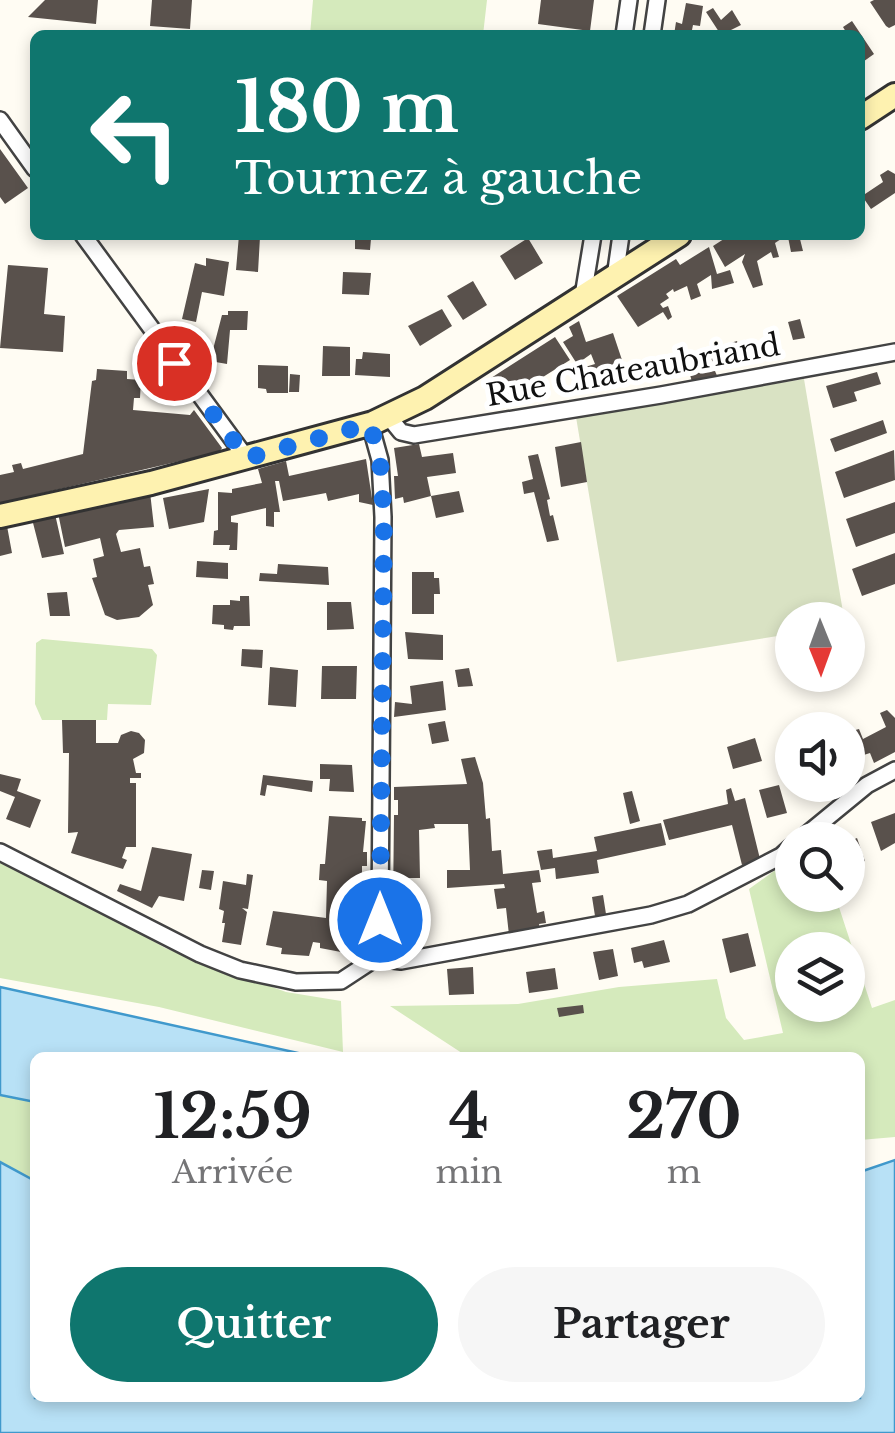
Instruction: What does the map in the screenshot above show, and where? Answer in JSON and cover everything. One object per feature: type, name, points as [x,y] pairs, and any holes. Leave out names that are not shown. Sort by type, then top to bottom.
[{"type":"main road","points":[[865,115],[895,96]]},
{"type":"main road","points":[[0,516],[247,458],[379,420],[424,398],[671,240]]},
{"type":"street","points":[[625,30],[629,0]]},
{"type":"street","points":[[653,30],[657,0]]},
{"type":"street","points":[[0,120],[30,162]]},
{"type":"street","points":[[86,240],[247,458]]},
{"type":"street","points":[[584,296],[592,240]]},
{"type":"street","points":[[615,277],[620,240]]},
{"type":"street","name":"Rue Chateaubriand","points":[[379,420],[414,435],[895,352]]},
{"type":"street","points":[[376,958],[380,920],[384,517],[379,420]]},
{"type":"street","points":[[822,822],[867,786],[895,770]]},
{"type":"street","points":[[0,852],[200,954],[240,970],[296,982],[341,981],[376,958],[401,961],[651,914],[688,904],[775,857]]},
{"type":"green space","points":[[313,0],[487,0],[484,30],[310,30]]},
{"type":"green space","points":[[804,379],[841,602],[775,602],[775,636],[617,662],[576,417]]},
{"type":"green space","points":[[42,639],[152,649],[157,655],[151,705],[108,704],[107,720],[42,720],[35,704],[36,643]]},
{"type":"green space","points":[[0,863],[110,916],[165,948],[286,992],[341,1001],[343,1052],[159,1007],[0,978]]},
{"type":"green space","points":[[775,870],[775,912],[841,912],[847,932],[775,932],[775,999],[749,889]]},
{"type":"green space","points":[[717,979],[726,1018],[744,1040],[783,1033],[780,1022],[865,1022],[865,987],[872,1008],[895,1000],[895,1137],[865,1140],[865,1052],[460,1052],[390,1006],[518,1004],[619,987]]},
{"type":"green space","points":[[0,1095],[30,1101],[30,1178],[0,1162]]},
{"type":"water","points":[[0,987],[293,1052],[30,1052],[30,1101],[0,1095]]},
{"type":"water","points":[[895,1160],[895,1433],[0,1433],[0,1162],[30,1178],[30,1402],[865,1402],[865,1170]]},
{"type":"building","points":[[45,0],[98,0],[96,24],[28,17]]},
{"type":"building","points":[[152,0],[192,0],[190,29],[150,26]]},
{"type":"building","points":[[541,0],[594,0],[590,30],[538,24]]},
{"type":"building","points":[[895,0],[895,25],[886,26],[870,2]]},
{"type":"building","points":[[686,3],[703,6],[700,26],[675,30],[676,22],[682,24]]},
{"type":"building","points":[[713,8],[721,20],[732,10],[741,25],[718,30],[706,12]]},
{"type":"building","points":[[852,21],[858,30],[845,30],[843,27]]},
{"type":"building","points":[[865,40],[874,54],[865,60]]},
{"type":"building","points":[[0,149],[28,188],[5,204],[0,197]]},
{"type":"building","points":[[888,170],[895,174],[895,193],[871,209],[865,194],[883,182],[880,175]]},
{"type":"building","points":[[239,240],[260,240],[258,272],[236,270]]},
{"type":"building","points":[[355,240],[371,240],[370,250],[355,249]]},
{"type":"building","points":[[529,240],[543,263],[515,280],[500,256]]},
{"type":"building","points":[[722,240],[780,240],[775,243],[779,257],[773,258],[771,252],[757,261],[763,285],[753,288],[742,262],[745,254],[725,267],[713,246]]},
{"type":"building","points":[[789,240],[800,240],[803,251],[791,252]]},
{"type":"building","points":[[709,247],[717,274],[730,270],[734,283],[712,289],[711,275],[697,284],[701,296],[691,300],[687,286],[674,292],[673,289],[660,304],[663,308],[668,306],[672,317],[668,320],[663,312],[638,327],[617,296],[676,259],[680,265]]},
{"type":"building","points":[[206,258],[229,262],[224,296],[202,292],[196,322],[182,319],[195,263],[206,266]]},
{"type":"building","points":[[8,265],[48,268],[44,314],[65,316],[63,352],[0,348]]},
{"type":"building","points":[[343,272],[371,273],[369,295],[342,294]]},
{"type":"building","points":[[473,281],[487,305],[463,320],[447,296]]},
{"type":"building","points":[[442,309],[452,326],[420,346],[408,326]]},
{"type":"building","points":[[228,311],[248,311],[247,330],[230,330],[227,364],[210,361],[222,315],[228,315]]},
{"type":"building","points":[[800,319],[805,338],[793,340],[788,322]]},
{"type":"building","points":[[579,321],[586,342],[613,333],[628,378],[591,385],[585,367],[595,364],[591,354],[577,364],[563,342],[573,336],[569,327]]},
{"type":"building","points":[[182,325],[192,338],[189,352],[169,326]]},
{"type":"building","points":[[555,337],[570,360],[505,401],[491,378]]},
{"type":"building","points":[[737,341],[744,362],[734,365],[727,344]]},
{"type":"building","points":[[719,344],[725,364],[714,367],[708,347]]},
{"type":"building","points":[[323,346],[350,347],[350,376],[322,376]]},
{"type":"building","points":[[363,352],[390,354],[390,377],[355,375],[356,359],[362,359]]},
{"type":"building","points":[[697,364],[700,373],[715,371],[718,378],[692,382],[688,367]]},
{"type":"building","points":[[258,365],[288,366],[288,393],[267,393],[266,389],[258,388]]},
{"type":"building","points":[[97,369],[127,371],[127,379],[141,380],[140,398],[134,398],[133,410],[190,415],[194,410],[222,448],[219,452],[0,503],[0,475],[14,472],[12,465],[21,463],[23,469],[83,454]]},
{"type":"building","points":[[877,372],[881,384],[854,392],[857,401],[833,408],[826,386]]},
{"type":"building","points":[[290,374],[300,375],[299,392],[289,392]]},
{"type":"building","points":[[883,420],[887,433],[835,452],[830,439]]},
{"type":"building","points":[[581,442],[587,482],[561,487],[555,447]]},
{"type":"building","points":[[419,444],[422,457],[453,453],[456,473],[427,477],[431,496],[404,503],[403,497],[395,499],[394,476],[398,476],[394,448]]},
{"type":"building","points":[[894,450],[895,480],[844,498],[835,472]]},
{"type":"building","points":[[538,454],[550,499],[550,516],[553,515],[559,540],[547,542],[534,492],[524,494],[522,482],[533,479],[528,456]]},
{"type":"building","points":[[366,459],[373,505],[359,502],[359,494],[328,501],[326,493],[283,501],[279,481],[275,481],[280,512],[274,512],[274,527],[266,526],[266,508],[231,516],[231,522],[238,523],[237,550],[229,550],[230,545],[213,545],[214,531],[218,530],[218,492],[232,493],[232,489],[262,483],[258,469],[286,461],[289,476]]},
{"type":"building","points":[[209,489],[204,522],[169,529],[163,498]]},
{"type":"building","points":[[459,491],[464,512],[436,518],[431,496]]},
{"type":"building","points":[[150,492],[154,527],[119,530],[116,534],[121,552],[140,548],[144,567],[150,566],[154,584],[148,585],[153,605],[139,617],[117,620],[105,615],[92,578],[97,577],[93,559],[104,556],[100,538],[65,547],[58,513]]},
{"type":"building","points":[[895,502],[895,533],[856,547],[846,519]]},
{"type":"building","points":[[55,514],[64,554],[42,558],[32,519]]},
{"type":"building","points":[[7,526],[12,553],[0,556],[0,529]]},
{"type":"building","points":[[895,553],[895,584],[862,596],[852,569]]},
{"type":"building","points":[[197,561],[228,563],[228,579],[196,577]]},
{"type":"building","points":[[278,564],[328,567],[329,585],[259,581],[260,573],[277,574]]},
{"type":"building","points":[[412,572],[434,572],[434,578],[439,578],[440,594],[434,594],[434,614],[412,614]]},
{"type":"building","points":[[67,592],[70,616],[50,616],[47,593]]},
{"type":"building","points":[[240,596],[249,596],[250,626],[234,626],[233,630],[212,624],[213,605],[230,605],[230,600],[240,601]]},
{"type":"building","points":[[327,602],[351,602],[354,629],[327,630]]},
{"type":"building","points":[[405,632],[443,635],[443,660],[408,659]]},
{"type":"building","points":[[242,649],[263,650],[262,668],[241,666]]},
{"type":"building","points":[[322,666],[357,666],[356,699],[321,699]]},
{"type":"building","points":[[270,667],[298,670],[296,707],[268,705]]},
{"type":"building","points":[[469,668],[473,686],[458,687],[455,670]]},
{"type":"building","points":[[443,681],[446,710],[394,717],[395,702],[412,704],[410,686]]},
{"type":"building","points":[[887,710],[895,718],[895,752],[874,763],[870,753],[865,755],[865,738],[886,727],[880,713]]},
{"type":"building","points":[[62,720],[96,720],[96,743],[118,743],[121,735],[131,731],[145,740],[144,753],[133,759],[141,778],[130,778],[130,783],[136,783],[136,847],[126,847],[123,869],[71,853],[78,832],[68,833],[69,753],[63,753]]},
{"type":"building","points":[[445,721],[449,741],[432,744],[428,724]]},
{"type":"building","points":[[755,738],[762,761],[733,769],[727,747]]},
{"type":"building","points":[[475,757],[483,783],[486,819],[490,818],[492,851],[501,850],[503,874],[539,870],[541,882],[532,883],[537,913],[544,911],[546,923],[539,924],[540,930],[509,935],[506,908],[497,909],[494,889],[505,888],[504,884],[447,888],[447,870],[470,870],[468,824],[434,824],[435,828],[419,830],[420,878],[409,878],[409,906],[393,905],[394,815],[398,815],[394,787],[467,784],[461,759]]},
{"type":"building","points":[[320,764],[352,765],[354,792],[329,791],[330,779],[320,779]]},
{"type":"building","points":[[0,774],[21,779],[17,791],[41,800],[30,828],[6,819],[15,797],[0,791]]},
{"type":"building","points":[[263,775],[313,781],[312,792],[267,785],[265,796],[260,795]]},
{"type":"building","points":[[775,786],[775,802],[784,802],[787,813],[767,818],[759,790]]},
{"type":"building","points":[[731,788],[735,801],[745,798],[760,859],[742,865],[732,825],[669,840],[663,820],[728,804],[726,790]]},
{"type":"building","points":[[632,791],[640,821],[630,824],[623,793]]},
{"type":"building","points":[[895,813],[895,843],[881,851],[871,822]]},
{"type":"building","points":[[329,816],[366,821],[363,852],[367,852],[367,866],[362,866],[362,873],[355,877],[365,886],[360,916],[363,930],[357,930],[353,943],[341,952],[320,948],[320,943],[313,942],[309,956],[281,954],[282,948],[266,945],[273,911],[326,918],[327,881],[319,880],[320,864],[325,864]]},
{"type":"building","points":[[661,823],[666,845],[597,860],[599,873],[556,879],[555,868],[541,870],[537,851],[552,849],[553,858],[597,851],[594,837]]},
{"type":"building","points":[[152,847],[192,854],[184,901],[159,896],[152,908],[117,891],[120,884],[141,891]]},
{"type":"building","points":[[202,870],[214,871],[211,890],[199,888]]},
{"type":"building","points":[[247,874],[253,875],[248,909],[242,908],[247,912],[241,945],[222,942],[224,911],[219,909],[223,881],[246,885]]},
{"type":"building","points":[[603,895],[606,914],[595,916],[592,897]]},
{"type":"building","points":[[748,933],[756,966],[730,973],[722,939]]},
{"type":"building","points":[[664,940],[670,962],[644,968],[642,961],[634,963],[631,948]]},
{"type":"building","points":[[613,949],[618,976],[599,980],[593,952]]},
{"type":"building","points":[[473,967],[474,994],[449,995],[447,969]]},
{"type":"building","points":[[555,968],[558,989],[529,993],[526,972]]},
{"type":"building","points":[[583,1005],[584,1013],[559,1017],[557,1008]]},
{"type":"route","points":[[174,363],[247,458],[370,424],[380,460],[384,517],[380,920]]}]
